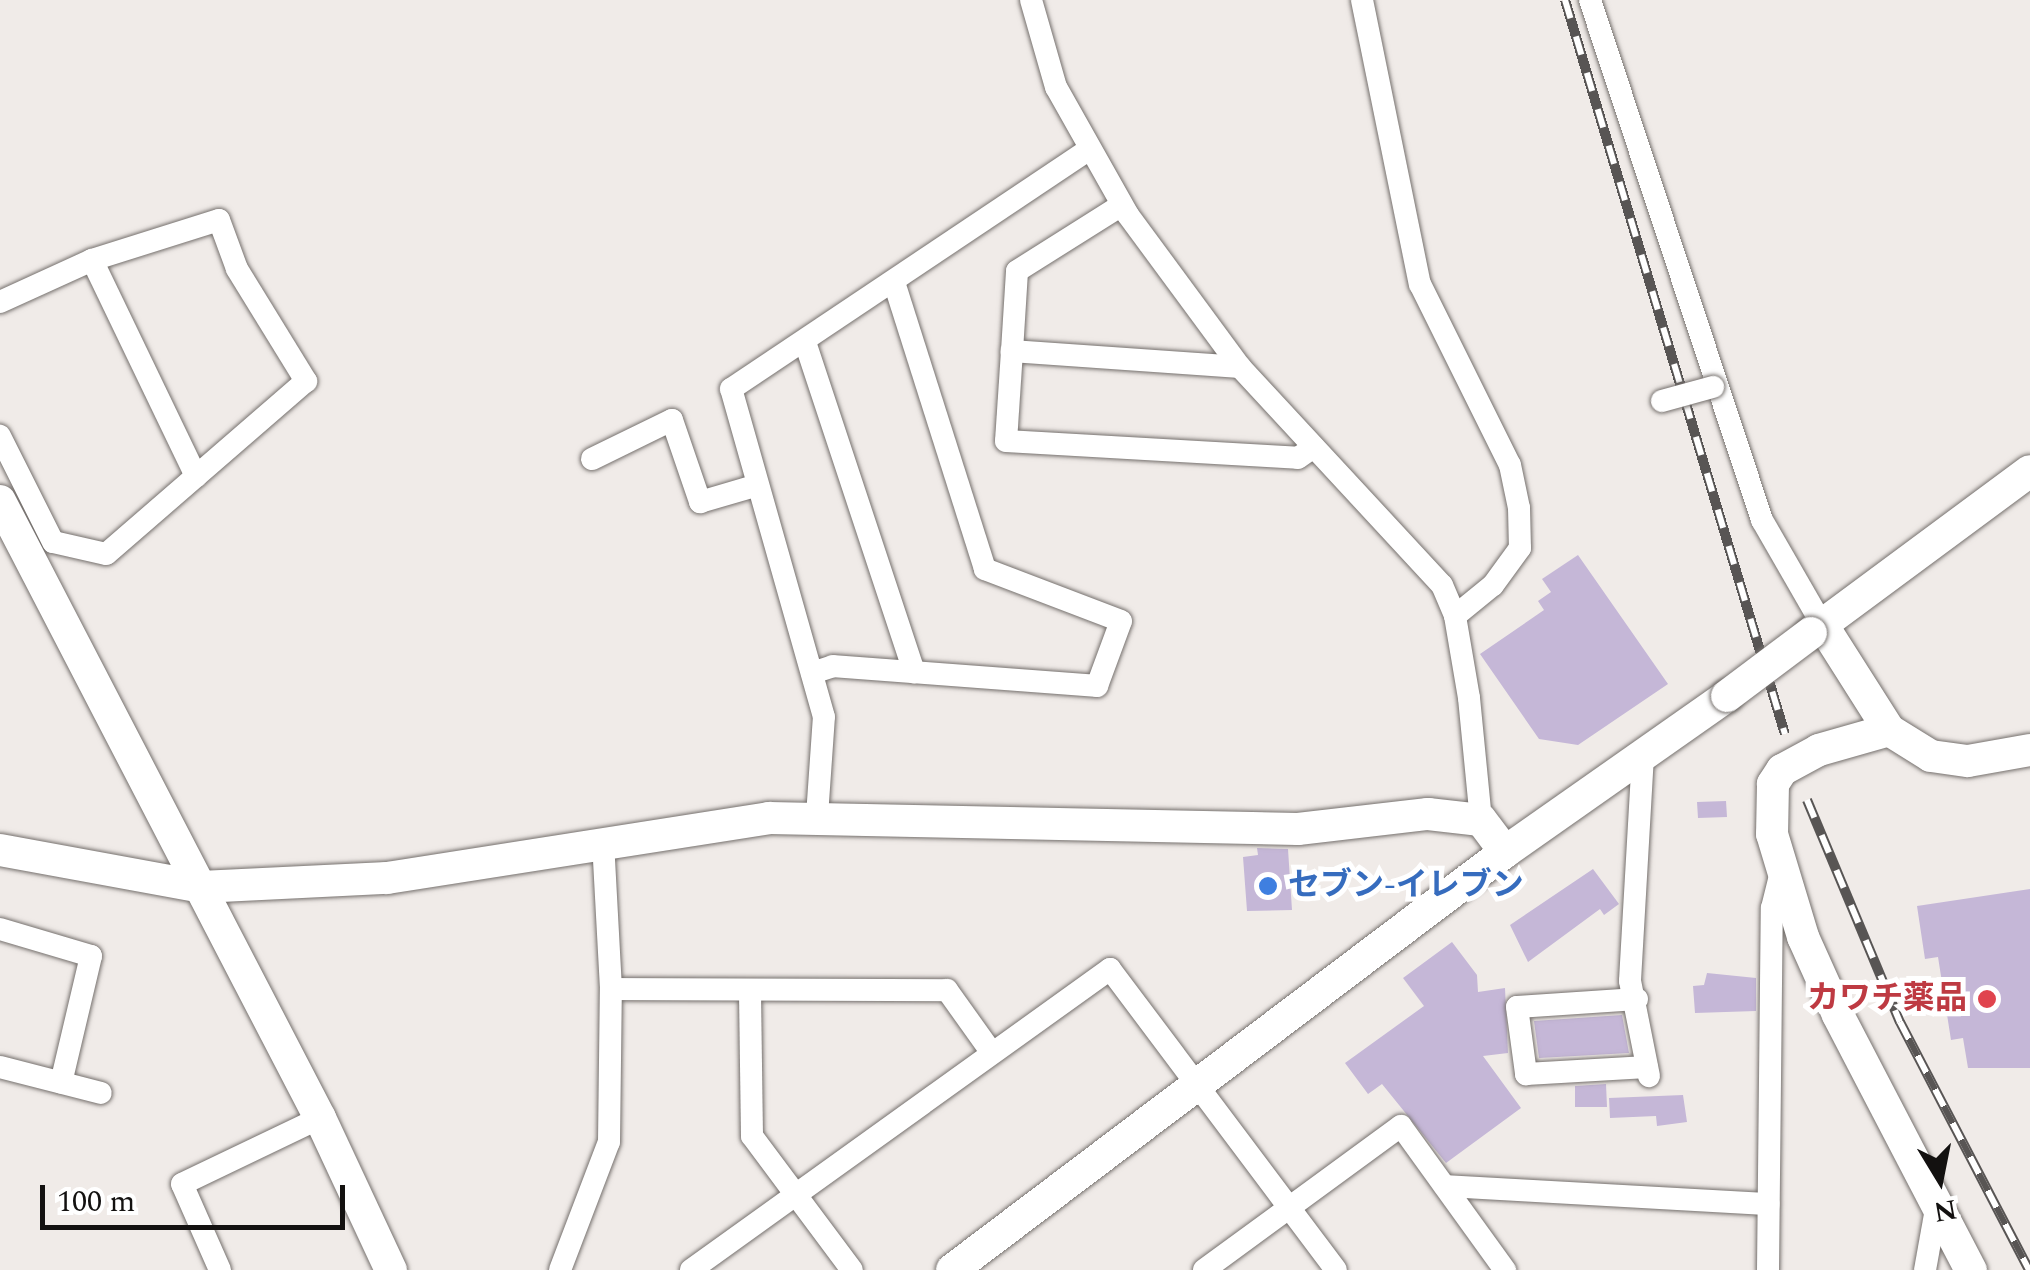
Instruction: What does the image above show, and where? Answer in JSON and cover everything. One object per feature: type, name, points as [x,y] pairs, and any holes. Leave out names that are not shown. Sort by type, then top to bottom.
[{"type":"street","points":[[1031,0],[1056,87],[1087,152],[1122,205],[1240,368],[1442,586],[1454,616],[1481,820],[1505,852]]},
{"type":"street","points":[[1362,0],[1420,284],[1510,465],[1519,508],[1520,548],[1493,586],[1454,616]]},
{"type":"street","points":[[1590,0],[1713,387],[1762,520],[1817,629],[1889,730],[1948,760],[2030,750]]},
{"type":"street","points":[[817,816],[824,717],[731,389],[1087,152]]},
{"type":"street","points":[[1122,205],[1017,271],[1006,441],[1298,458],[1314,447]]},
{"type":"street","points":[[0,302],[92,260],[219,220],[237,269],[306,380],[106,554],[52,542],[0,436]]},
{"type":"street","points":[[92,260],[196,476]]},
{"type":"street","points":[[812,673],[833,666],[1097,686],[1121,621],[985,569],[894,282]]},
{"type":"street","points":[[805,342],[914,672]]},
{"type":"street","points":[[1012,351],[1240,368]]},
{"type":"street","points":[[1662,401],[1713,387]]},
{"type":"street","points":[[592,459],[672,420],[700,502],[758,485]]},
{"type":"street","points":[[952,1270],[1198,1088],[1505,852],[1726,696],[2030,471]]},
{"type":"street","points":[[0,501],[320,1118],[390,1270]]},
{"type":"street","points":[[1889,730],[1800,757],[1782,770],[1771,808],[1780,876],[1838,1015],[1971,1270]]},
{"type":"street","points":[[1637,999],[1517,1006],[1526,1074],[1648,1072],[1637,999],[1630,981],[1643,755]]},
{"type":"street","points":[[0,850],[200,887],[387,878],[603,842],[817,816],[1298,829],[1428,814],[1481,820]]},
{"type":"street","points":[[560,1270],[609,1142],[611,989],[603,842]]},
{"type":"street","points":[[1768,1270],[1772,908],[1780,876]]},
{"type":"street","points":[[0,929],[91,956],[61,1082]]},
{"type":"street","points":[[690,1270],[1110,969],[1336,1270]]},
{"type":"street","points":[[611,989],[750,993],[946,990],[992,1052]]},
{"type":"street","points":[[750,993],[752,1136],[852,1270]]},
{"type":"street","points":[[0,1067],[101,1093]]},
{"type":"street","points":[[220,1270],[182,1184],[320,1118]]},
{"type":"street","points":[[1204,1270],[1401,1126],[1505,1270]]},
{"type":"street","points":[[1445,1186],[1769,1204]]},
{"type":"street","points":[[1925,1270],[1936,1209]]},
{"type":"building","points":[[1578,555],[1668,684],[1578,745],[1539,739],[1480,654],[1544,610],[1538,601],[1551,592],[1542,579]]},
{"type":"building","points":[[1726,801],[1727,817],[1698,818],[1697,802]]},
{"type":"building","name":"セブン-イレブン","points":[[1257,848],[1288,849],[1292,910],[1247,911],[1243,857],[1258,855]]},
{"type":"building","points":[[1593,869],[1619,904],[1604,915],[1600,909],[1528,962],[1510,925]]},
{"type":"building","name":"カワチ薬品","points":[[2030,889],[2030,1068],[1968,1068],[1963,1038],[1951,1040],[1938,957],[1925,959],[1917,906]]},
{"type":"building","points":[[1452,942],[1477,975],[1478,992],[1505,988],[1508,1053],[1483,1056],[1521,1108],[1446,1163],[1382,1084],[1368,1094],[1345,1063],[1424,1006],[1403,978]]},
{"type":"building","points":[[1707,973],[1756,978],[1756,1011],[1695,1013],[1693,986],[1704,985]]},
{"type":"building","points":[[1622,1015],[1629,1053],[1539,1058],[1534,1021]]},
{"type":"building","points":[[1606,1084],[1607,1107],[1575,1107],[1575,1086]]},
{"type":"building","points":[[1683,1095],[1687,1122],[1657,1126],[1656,1116],[1610,1118],[1609,1098]]},
{"type":"railway","points":[[1565,0],[1785,734]]},
{"type":"railway","points":[[1807,800],[1900,1022],[2029,1270]]},
{"type":"place","name":"セブン-イレブン","points":[[1268,886]]},
{"type":"place","name":"カワチ薬品","points":[[1987,999]]}]
